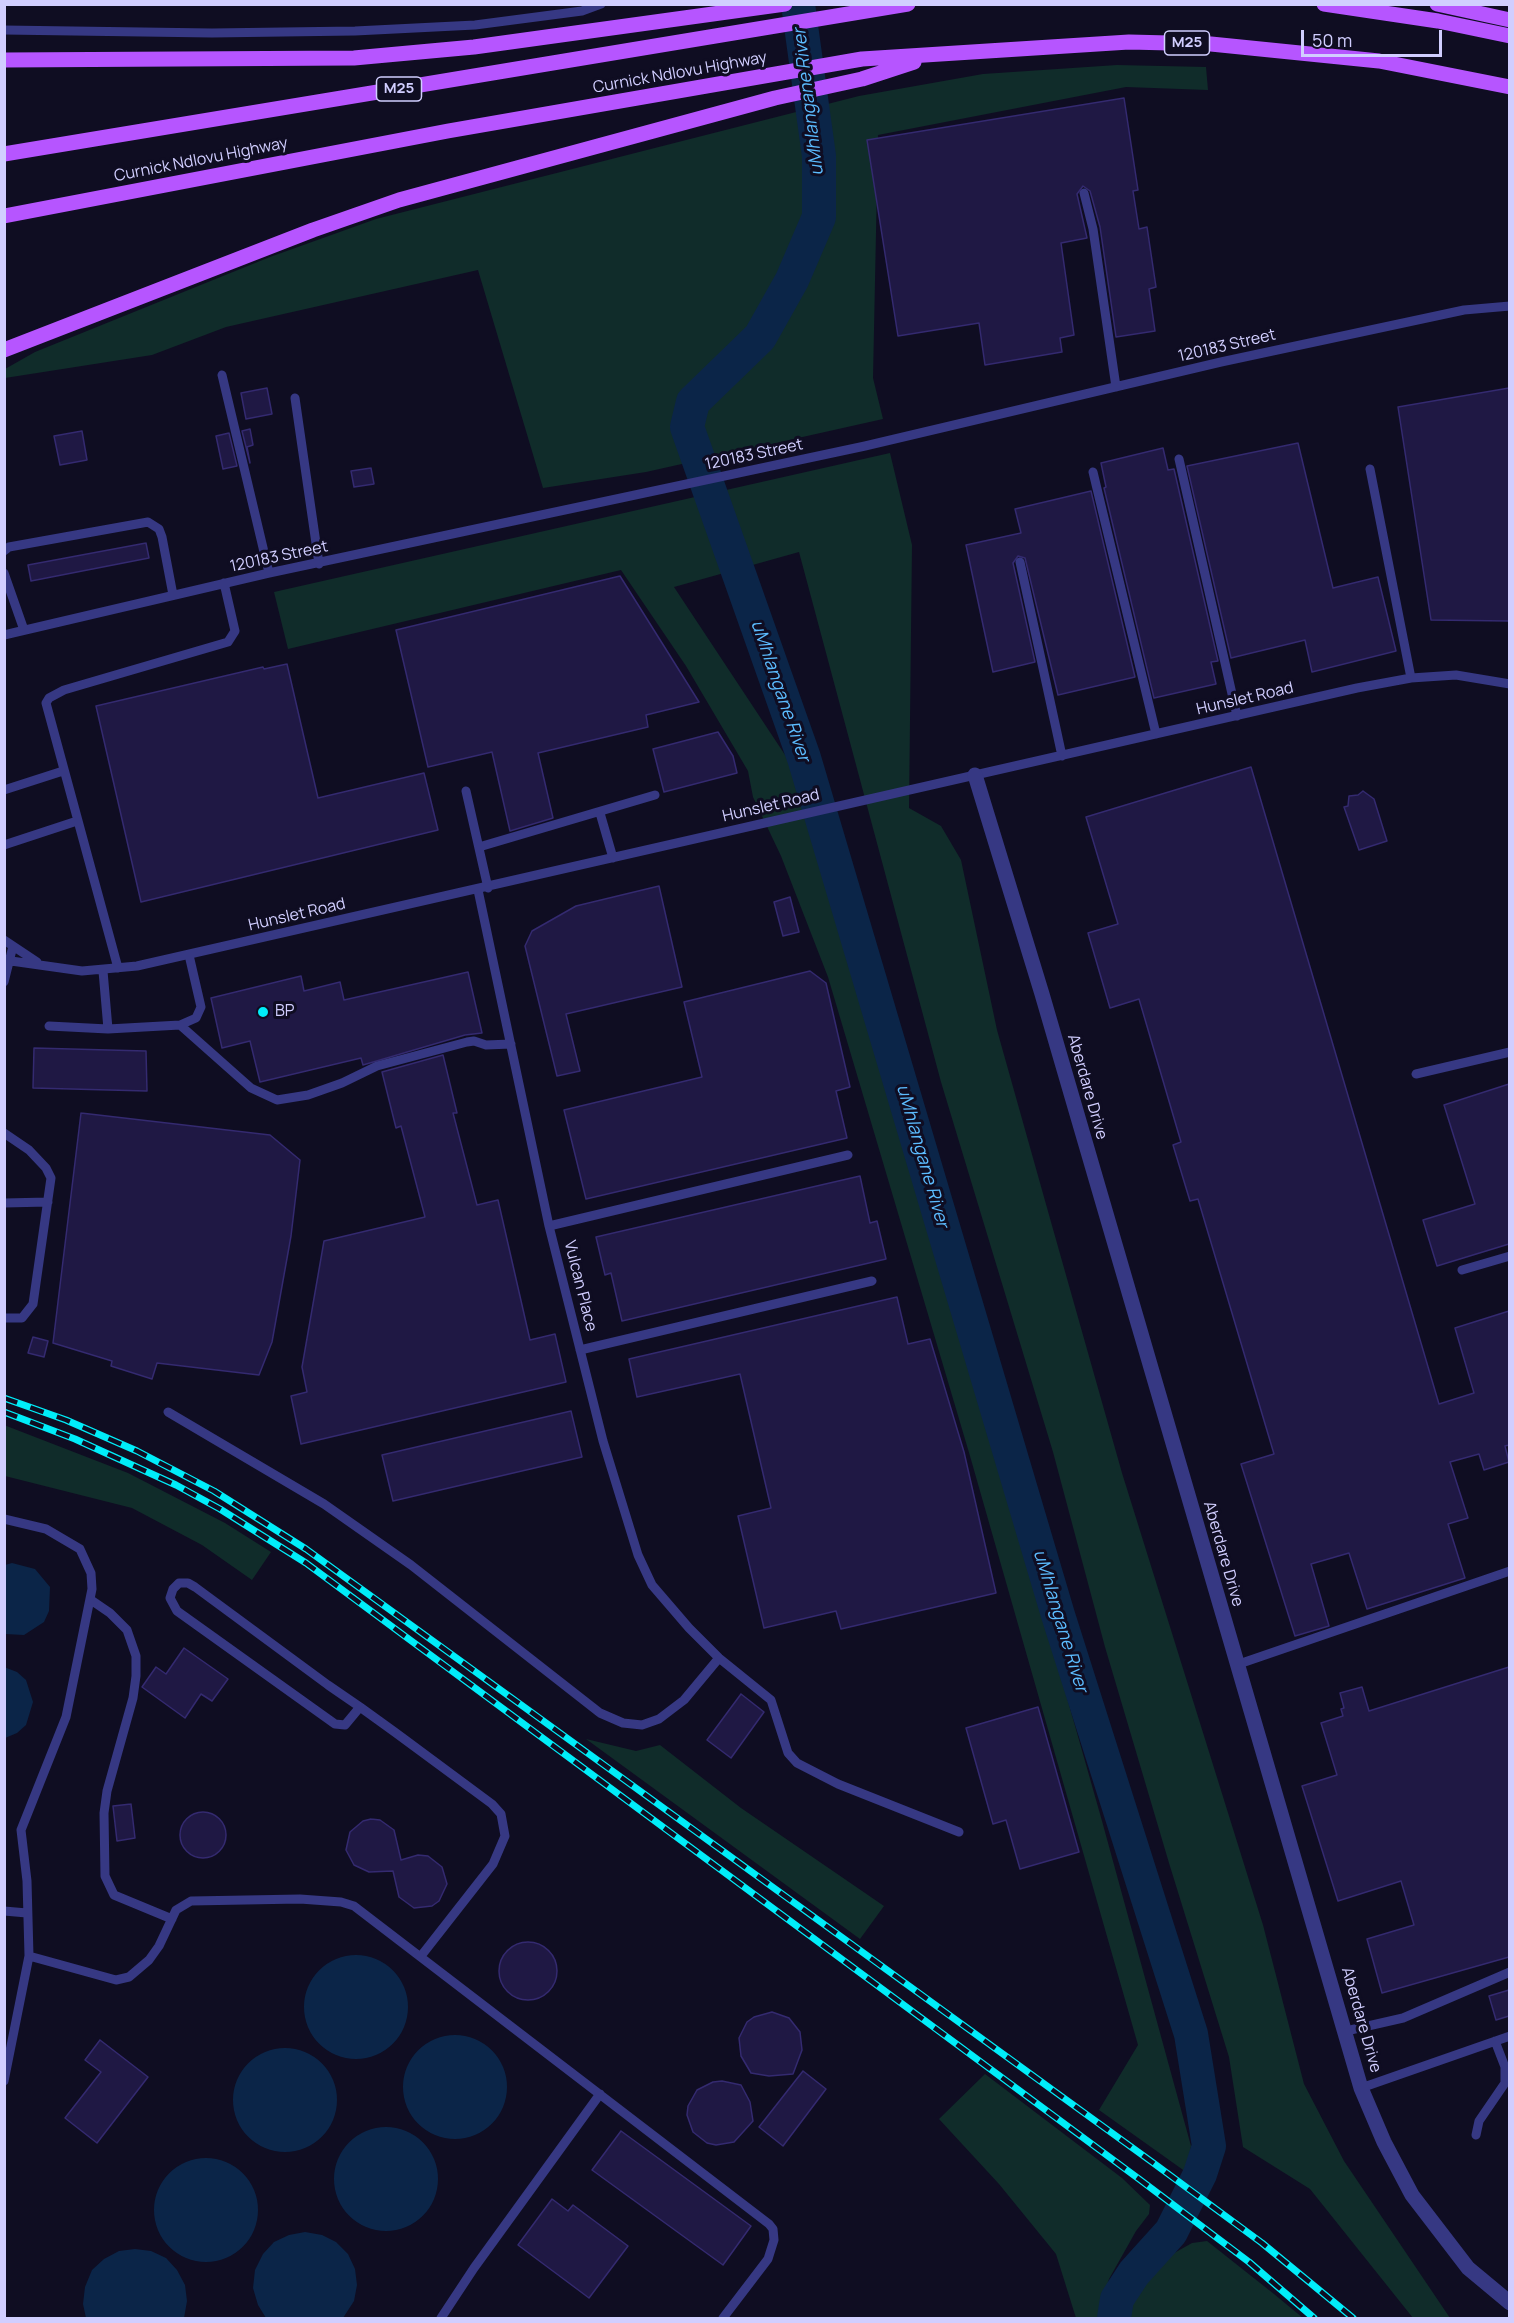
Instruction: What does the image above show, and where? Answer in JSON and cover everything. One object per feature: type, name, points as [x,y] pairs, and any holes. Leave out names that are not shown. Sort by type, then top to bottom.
[{"type":"main road","points":[[4,60],[354,58],[474,48],[786,4]]},
{"type":"main road","name":"Curnick Ndlovu Highway","points":[[4,154],[908,4]]},
{"type":"main road","points":[[1324,4],[1438,21],[1509,36]]},
{"type":"main road","points":[[1437,4],[1509,20]]},
{"type":"main road","name":"Curnick Ndlovu Highway","points":[[4,216],[448,131],[862,59],[1129,42],[1210,44],[1379,61],[1509,87]]},
{"type":"main road","points":[[4,350],[313,230],[399,200],[774,98],[862,79],[937,55]]},
{"type":"street","name":"Aberdare Drive","points":[[975,776],[1042,994],[1361,2088],[1384,2142],[1412,2195],[1468,2268],[1509,2302]]},
{"type":"lane","points":[[4,30],[212,33],[365,31],[475,25],[582,11],[601,4]]},
{"type":"lane","points":[[1084,193],[1093,229],[1116,387]]},
{"type":"lane","name":"120183 Street","points":[[4,635],[224,583],[778,465],[1464,310],[1509,306]]},
{"type":"lane","points":[[222,375],[269,573]]},
{"type":"lane","points":[[294,398],[319,564]]},
{"type":"lane","points":[[1179,459],[1237,716]]},
{"type":"lane","points":[[1370,469],[1411,678]]},
{"type":"lane","points":[[1093,472],[1156,734]]},
{"type":"lane","points":[[4,551],[9,547],[148,522],[159,529],[162,537],[173,595]]},
{"type":"lane","points":[[1020,562],[1062,756]]},
{"type":"lane","points":[[4,573],[24,630]]},
{"type":"lane","points":[[118,968],[47,711],[49,698],[64,690],[228,642],[235,631],[224,583]]},
{"type":"lane","name":"Hunslet Road","points":[[7,961],[82,971],[103,971],[189,955],[776,820],[1411,678],[1456,675],[1509,684]]},
{"type":"lane","points":[[4,790],[63,771]]},
{"type":"lane","name":"Vulcan Place","points":[[466,790],[479,847],[483,889],[511,1044],[549,1226],[603,1441],[643,1565],[652,1585],[671,1609],[719,1658],[771,1700],[788,1753],[797,1763],[838,1784],[959,1832]]},
{"type":"lane","points":[[479,847],[655,795]]},
{"type":"lane","points":[[600,813],[613,858]]},
{"type":"lane","points":[[4,845],[77,821]]},
{"type":"lane","points":[[4,982],[9,943]]},
{"type":"lane","name":"Hunslet Road","points":[[9,943],[39,964]]},
{"type":"lane","points":[[49,1026],[108,1029],[180,1025],[196,1018],[201,1007],[189,955]]},
{"type":"lane","points":[[103,971],[108,1029]]},
{"type":"lane","points":[[180,1025],[251,1088],[277,1100],[301,1097],[342,1083],[377,1066],[467,1042],[474,1041],[486,1046],[511,1044]]},
{"type":"lane","points":[[1416,1074],[1509,1052]]},
{"type":"lane","points":[[4,1133],[29,1150],[48,1171],[51,1178],[33,1304],[22,1318],[4,1318]]},
{"type":"lane","points":[[549,1226],[848,1155]]},
{"type":"lane","points":[[4,1203],[48,1202]]},
{"type":"lane","points":[[1462,1270],[1509,1256]]},
{"type":"lane","points":[[580,1350],[872,1281]]},
{"type":"lane","points":[[168,1412],[324,1504],[411,1565],[600,1713],[623,1723],[642,1725],[659,1719],[684,1700],[719,1658]]},
{"type":"lane","points":[[4,1519],[46,1529],[80,1549],[91,1573],[91,1600],[66,1717],[21,1830],[29,1956],[4,2081]]},
{"type":"lane","points":[[1236,1665],[1509,1571]]},
{"type":"lane","points":[[360,1707],[345,1725],[335,1724],[177,1611],[171,1598],[173,1589],[179,1583],[188,1583],[195,1587],[360,1707],[492,1803],[501,1814],[505,1825],[501,1849],[493,1864],[421,1956]]},
{"type":"lane","points":[[91,1600],[110,1613],[127,1630],[136,1656],[132,1698],[106,1791],[103,1833],[105,1876],[114,1895],[172,1919]]},
{"type":"lane","points":[[29,1956],[110,1978],[129,1977],[149,1960],[176,1910],[191,1901],[300,1899],[341,1902],[366,1913],[727,2189],[773,2229],[774,2240],[768,2259],[723,2319]]},
{"type":"lane","points":[[4,1911],[27,1912]]},
{"type":"lane","points":[[1346,2031],[1403,2018],[1509,1972]]},
{"type":"lane","points":[[1361,2088],[1509,2036]]},
{"type":"lane","points":[[1476,2135],[1479,2121],[1507,2085],[1505,2067],[1495,2041]]},
{"type":"lane","points":[[442,2318],[493,2241],[600,2094]]},
{"type":"green space","points":[[1117,65],[1206,67],[1208,90],[1126,87],[878,135],[873,378],[883,419],[646,472],[543,488],[478,270],[226,327],[152,355],[5,378],[5,369],[35,352],[270,257],[376,219],[859,96],[983,74]]},
{"type":"green space","points":[[890,453],[912,545],[909,808],[941,826],[961,860],[997,1030],[1122,1473],[1263,1925],[1304,2084],[1344,2161],[1450,2318],[1413,2318],[1310,2189],[1243,2147],[1229,2057],[1105,1647],[1053,1452],[941,1082],[799,552],[674,587],[795,770],[868,1028],[967,1345],[1102,1821],[1191,2146],[1186,2172],[1099,2110],[1138,2045],[970,1456],[828,977],[781,856],[753,797],[748,771],[686,666],[621,570],[288,649],[274,592]]},
{"type":"green space","points":[[4,1425],[128,1473],[225,1523],[271,1552],[252,1580],[202,1545],[132,1508],[5,1476]]},
{"type":"green space","points":[[586,1739],[636,1751],[660,1745],[741,1808],[884,1906],[860,1939]]},
{"type":"green space","points":[[985,2074],[1122,2178],[1150,2205],[1149,2214],[1136,2231],[1109,2279],[1097,2318],[1076,2318],[1056,2254],[999,2184],[939,2119]]},
{"type":"green space","points":[[1207,2241],[1303,2318],[1127,2318],[1134,2299],[1160,2261],[1192,2243]]},
{"type":"water","points":[[12,1563],[35,1569],[50,1587],[49,1611],[44,1622],[24,1635],[5,1634],[5,1565]]},
{"type":"water","points":[[4,1667],[17,1672],[26,1680],[33,1702],[26,1725],[17,1733],[5,1738]]},
{"type":"water","points":[[356,1955],[376,1959],[393,1970],[404,1987],[408,2007],[404,2027],[393,2044],[376,2055],[356,2059],[336,2055],[319,2044],[308,2027],[304,2007],[308,1987],[319,1970],[336,1959]]},
{"type":"water","points":[[455,2035],[475,2039],[492,2050],[503,2067],[507,2087],[503,2107],[492,2124],[475,2135],[455,2139],[435,2135],[418,2124],[407,2107],[403,2087],[407,2067],[418,2050],[435,2039]]},
{"type":"water","points":[[285,2048],[305,2052],[314,2057],[328,2071],[333,2080],[337,2100],[333,2120],[328,2129],[314,2143],[305,2148],[285,2152],[265,2148],[256,2143],[242,2129],[237,2120],[233,2100],[237,2080],[242,2071],[256,2057],[265,2052]]},
{"type":"water","points":[[386,2127],[406,2131],[423,2142],[434,2159],[438,2179],[434,2199],[423,2216],[406,2227],[386,2231],[366,2227],[349,2216],[338,2199],[334,2179],[338,2159],[349,2142],[366,2131]]},
{"type":"water","points":[[206,2158],[226,2162],[235,2167],[249,2181],[254,2190],[258,2210],[254,2230],[249,2239],[235,2253],[226,2258],[206,2262],[186,2258],[177,2253],[163,2239],[158,2230],[154,2210],[158,2190],[163,2181],[177,2167],[186,2162]]},
{"type":"water","points":[[305,2232],[322,2235],[336,2242],[348,2254],[355,2269],[357,2285],[354,2301],[343,2318],[266,2318],[258,2305],[253,2288],[255,2270],[263,2254],[274,2242],[289,2235]]},
{"type":"water","points":[[135,2249],[151,2251],[166,2258],[177,2270],[185,2285],[187,2301],[184,2318],[86,2318],[83,2304],[85,2287],[92,2270],[104,2259],[119,2251]]},
{"type":"building","points":[[1124,98],[1138,190],[1133,191],[1139,229],[1147,227],[1156,287],[1149,289],[1155,331],[1116,337],[1100,227],[1090,191],[1083,186],[1077,194],[1087,238],[1061,243],[1074,335],[1060,338],[1062,352],[985,365],[979,323],[898,336],[867,140]]},
{"type":"building","points":[[267,388],[272,414],[246,419],[241,393]]},
{"type":"building","points":[[1509,388],[1509,621],[1431,620],[1398,407]]},
{"type":"building","points":[[250,429],[253,445],[247,447],[250,463],[242,431]]},
{"type":"building","points":[[82,431],[87,460],[60,465],[54,436]]},
{"type":"building","points":[[229,433],[237,466],[223,469],[216,436]]},
{"type":"building","points":[[1298,443],[1333,588],[1378,577],[1396,651],[1312,672],[1305,640],[1231,658],[1187,466]]},
{"type":"building","points":[[1163,448],[1168,470],[1174,469],[1218,661],[1211,662],[1216,684],[1154,698],[1104,488],[1106,487],[1101,463]]},
{"type":"building","points":[[371,468],[374,484],[354,487],[351,471]]},
{"type":"building","points":[[1091,491],[1135,677],[1058,695],[1025,558],[1018,556],[1013,563],[1035,662],[993,672],[966,545],[1021,533],[1015,509]]},
{"type":"building","points":[[146,543],[149,558],[31,581],[28,565]]},
{"type":"building","points":[[620,576],[699,702],[646,715],[648,727],[538,753],[553,818],[510,831],[492,752],[428,767],[396,630]]},
{"type":"building","points":[[287,664],[318,798],[424,773],[438,830],[141,902],[96,706],[263,667],[264,669]]},
{"type":"building","points":[[718,732],[733,756],[737,773],[664,792],[653,749]]},
{"type":"building","points":[[1251,767],[1439,1404],[1474,1393],[1455,1328],[1509,1311],[1509,1445],[1505,1446],[1509,1462],[1484,1470],[1479,1454],[1450,1462],[1468,1518],[1448,1524],[1465,1578],[1367,1609],[1349,1553],[1311,1564],[1329,1626],[1295,1636],[1241,1464],[1274,1454],[1198,1199],[1190,1201],[1173,1145],[1181,1142],[1139,999],[1110,1008],[1088,933],[1118,924],[1086,817]]},
{"type":"building","points":[[1363,791],[1374,799],[1387,841],[1359,850],[1344,807],[1348,806],[1349,796],[1358,795]]},
{"type":"building","points":[[659,886],[682,987],[566,1014],[580,1071],[557,1076],[525,946],[532,931],[576,906]]},
{"type":"building","points":[[790,897],[799,932],[783,936],[774,902]]},
{"type":"building","points":[[810,971],[826,983],[850,1087],[836,1091],[847,1138],[586,1199],[564,1110],[702,1077],[684,1002]]},
{"type":"building","points":[[468,972],[482,1033],[465,1035],[363,1065],[361,1058],[260,1082],[250,1041],[222,1048],[211,998],[301,976],[304,991],[340,982],[344,1000]]},
{"type":"building","points":[[34,1048],[146,1051],[147,1091],[33,1088]]},
{"type":"building","points":[[443,1055],[457,1113],[453,1113],[477,1205],[498,1200],[530,1340],[555,1334],[566,1382],[301,1444],[291,1396],[307,1392],[302,1367],[324,1241],[425,1217],[401,1126],[396,1128],[382,1072]]},
{"type":"building","points":[[1509,1084],[1509,1244],[1437,1266],[1423,1220],[1475,1204],[1444,1105]]},
{"type":"building","points":[[81,1113],[270,1135],[300,1160],[291,1236],[272,1342],[259,1375],[157,1363],[152,1379],[111,1366],[112,1361],[53,1343]]},
{"type":"building","points":[[860,1176],[870,1223],[877,1221],[886,1259],[622,1321],[611,1273],[605,1275],[596,1237]]},
{"type":"building","points":[[897,1297],[908,1344],[930,1339],[964,1452],[996,1593],[841,1629],[836,1611],[764,1628],[738,1516],[771,1508],[740,1374],[637,1397],[629,1359]]},
{"type":"building","points":[[33,1337],[48,1341],[44,1357],[28,1353]]},
{"type":"building","points":[[571,1411],[582,1457],[393,1501],[382,1455]]},
{"type":"building","points":[[184,1648],[228,1679],[212,1701],[201,1694],[185,1718],[142,1687],[156,1667],[166,1674]]},
{"type":"building","points":[[1509,1667],[1509,1957],[1382,1993],[1367,1939],[1414,1925],[1401,1881],[1338,1901],[1302,1786],[1337,1775],[1321,1723],[1343,1716],[1341,1709],[1344,1708],[1340,1693],[1362,1687],[1369,1711]]},
{"type":"building","points":[[741,1694],[764,1712],[731,1758],[707,1740]]},
{"type":"building","points":[[1038,1707],[1079,1852],[1020,1869],[1006,1820],[993,1824],[966,1728]]},
{"type":"building","points":[[131,1804],[135,1838],[117,1841],[113,1806]]},
{"type":"building","points":[[203,1812],[219,1819],[226,1835],[219,1851],[203,1858],[187,1851],[180,1835],[187,1819]]},
{"type":"building","points":[[380,1820],[394,1830],[401,1860],[418,1855],[428,1856],[442,1867],[447,1884],[439,1901],[432,1906],[414,1908],[399,1897],[393,1871],[369,1872],[354,1865],[346,1850],[350,1832],[363,1821]]},
{"type":"building","points":[[528,1942],[539,1944],[552,1955],[557,1971],[555,1982],[544,1995],[528,2000],[517,1998],[504,1987],[499,1971],[501,1960],[512,1947]]},
{"type":"building","points":[[1509,1990],[1509,2016],[1496,2020],[1489,1996]]},
{"type":"building","points":[[772,2012],[789,2018],[800,2032],[802,2050],[793,2074],[769,2076],[751,2073],[741,2056],[739,2038],[747,2022],[754,2017]]},
{"type":"building","points":[[100,2040],[148,2077],[97,2143],[65,2118],[101,2072],[85,2060]]},
{"type":"building","points":[[803,2071],[826,2089],[783,2146],[759,2127]]},
{"type":"building","points":[[722,2081],[741,2085],[750,2102],[753,2121],[734,2142],[716,2145],[707,2143],[693,2132],[687,2115],[688,2106],[697,2090],[713,2082]]},
{"type":"building","points":[[621,2131],[751,2226],[723,2265],[592,2170]]},
{"type":"building","points":[[552,2199],[568,2211],[573,2205],[628,2246],[589,2298],[518,2245]]},
{"type":"waterway","name":"uMhlangane River","points":[[798,4],[819,156],[819,217],[792,280],[760,337],[693,402],[687,427],[804,758],[1058,1615],[1191,2034],[1209,2146],[1200,2174],[1171,2232],[1134,2273],[1117,2299],[1114,2318]]},
{"type":"railway","points":[[4,1398],[66,1420],[137,1451],[214,1491],[306,1549],[1152,2162],[1262,2243],[1353,2318]]},
{"type":"railway","points":[[4,1412],[75,1439],[176,1485],[220,1509],[306,1563],[1139,2179],[1249,2262],[1314,2318]]},
{"type":"place","name":"BP","points":[[263,1012]]}]
